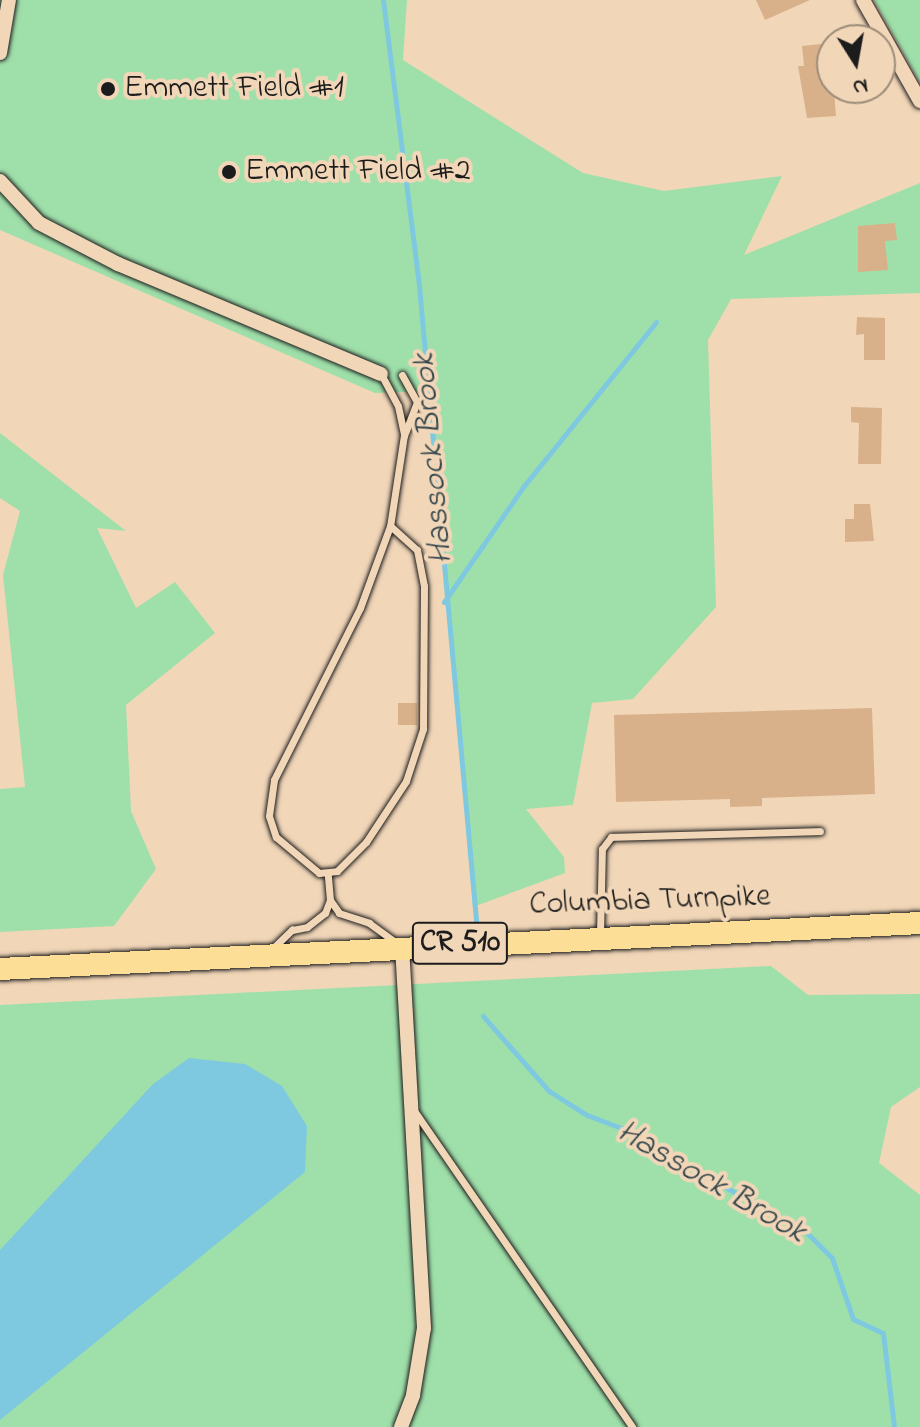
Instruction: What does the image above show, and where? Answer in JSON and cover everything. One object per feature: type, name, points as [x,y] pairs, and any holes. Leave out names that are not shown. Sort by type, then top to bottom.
[{"type":"main road","name":"Columbia Turnpike","points":[[0,969],[600,936],[920,923]]},
{"type":"street","points":[[0,53],[9,0]]},
{"type":"street","points":[[863,0],[920,101]]},
{"type":"street","points":[[0,181],[39,223],[118,264],[381,374]]},
{"type":"street","points":[[401,1427],[416,1383],[424,1328],[414,1111],[402,947]]},
{"type":"lane","points":[[381,374],[398,406],[404,435]]},
{"type":"lane","points":[[328,875],[309,866],[276,837],[269,816],[274,780],[360,608],[390,526],[404,435],[417,402],[416,391],[402,375]]},
{"type":"lane","points":[[328,875],[358,853],[393,802],[415,761],[423,729],[420,562],[417,550],[390,526]]},
{"type":"lane","points":[[600,936],[602,849],[611,837],[820,831]]},
{"type":"lane","points":[[328,875],[330,900],[339,913],[369,923],[402,947]]},
{"type":"lane","points":[[265,955],[292,930],[317,920],[330,900]]},
{"type":"lane","points":[[414,1111],[632,1427]]},
{"type":"green space","points":[[0,0],[407,0],[403,60],[583,173],[664,191],[782,176],[744,255],[920,183],[920,293],[731,299],[708,340],[716,607],[633,699],[592,703],[573,805],[526,809],[564,857],[565,873],[473,907],[430,391],[375,393],[0,230]]},
{"type":"green space","points":[[874,0],[920,0],[920,83],[896,40],[896,24],[887,24]]},
{"type":"green space","points":[[0,433],[126,531],[97,528],[136,608],[175,582],[215,633],[126,705],[131,811],[156,869],[114,926],[0,932],[0,789],[25,787],[3,575],[20,511],[0,498]]},
{"type":"green space","points":[[771,966],[808,995],[920,994],[920,1087],[891,1107],[879,1163],[920,1195],[920,1427],[0,1427],[0,1005]]},
{"type":"water","points":[[189,1058],[245,1064],[282,1086],[307,1126],[305,1172],[0,1420],[0,1250],[153,1084]]},
{"type":"building","points":[[756,0],[810,0],[765,20]]},
{"type":"building","points":[[816,44],[816,104],[835,104],[836,116],[807,118],[798,66],[804,66],[802,46]]},
{"type":"building","points":[[895,223],[897,240],[885,241],[888,270],[858,272],[858,226]]},
{"type":"building","points":[[857,317],[885,318],[885,360],[864,360],[864,334],[856,335]]},
{"type":"building","points":[[851,407],[882,408],[881,464],[858,464],[859,423],[851,422]]},
{"type":"building","points":[[854,504],[870,504],[874,541],[845,542],[845,519],[854,519]]},
{"type":"building","points":[[398,703],[417,703],[417,725],[398,725]]},
{"type":"building","points":[[872,708],[875,794],[762,798],[762,806],[730,807],[730,799],[616,802],[614,715]]},
{"type":"waterway","name":"Hassock Brook","points":[[383,0],[419,286],[476,920]]},
{"type":"waterway","points":[[444,602],[523,487],[656,322]]},
{"type":"waterway","name":"Hassock Brook","points":[[483,1016],[549,1091],[587,1115],[645,1137],[701,1174],[804,1230],[832,1258],[853,1319],[883,1333],[894,1427]]},
{"type":"place","name":"Emmett Field #1","points":[[108,89]]},
{"type":"place","name":"Emmett Field #2","points":[[229,172]]}]
